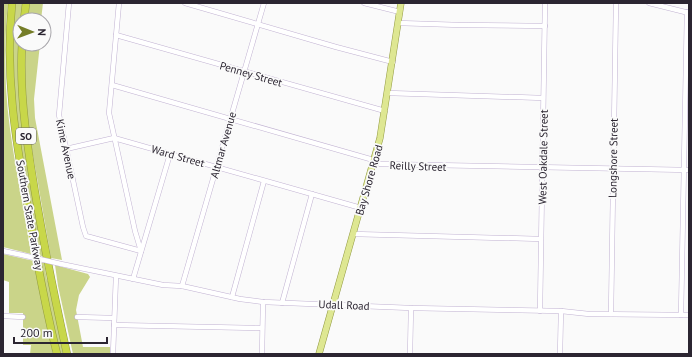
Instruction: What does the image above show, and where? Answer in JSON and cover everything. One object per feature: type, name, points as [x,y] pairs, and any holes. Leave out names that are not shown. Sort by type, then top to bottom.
[{"type":"highway","name":"Southern State Parkway","points":[[12,3],[9,62],[13,113],[30,220],[56,354]]},
{"type":"highway","name":"Southern State Parkway","points":[[22,52],[22,94],[27,138],[60,323],[68,354]]},
{"type":"highway","points":[[60,323],[72,354]]},
{"type":"main road","name":"Bay Shore Road","points":[[319,354],[374,162],[385,111],[401,3]]},
{"type":"street","name":"Kime Avenue","points":[[69,3],[58,115],[86,236],[142,251]]},
{"type":"street","points":[[119,3],[109,113],[135,231],[142,251]]},
{"type":"street","points":[[184,3],[393,62]]},
{"type":"street","name":"Altmar Avenue","points":[[182,286],[264,3]]},
{"type":"street","points":[[364,3],[400,12]]},
{"type":"street","name":"West Oakdale Street","points":[[540,311],[545,3]]},
{"type":"street","name":"Longshore Street","points":[[611,314],[616,3]]},
{"type":"street","points":[[649,3],[688,12],[687,170],[681,315]]},
{"type":"street","points":[[398,23],[545,26]]},
{"type":"street","name":"Penney Street","points":[[116,35],[385,111]]},
{"type":"street","name":"Reilly Street","points":[[112,85],[368,158],[379,164],[687,170]]},
{"type":"street","points":[[388,93],[543,98]]},
{"type":"street","name":"Ward Street","points":[[66,148],[114,138],[361,208]]},
{"type":"street","points":[[133,279],[170,154]]},
{"type":"street","points":[[232,297],[264,181]]},
{"type":"street","points":[[282,303],[312,194]]},
{"type":"street","points":[[353,234],[541,239]]},
{"type":"street","name":"Udall Road","points":[[3,251],[116,276],[163,285],[182,286],[263,302],[411,308],[560,311],[589,314],[689,315]]},
{"type":"street","points":[[113,354],[116,276]]},
{"type":"street","points":[[262,354],[263,302]]},
{"type":"street","points":[[410,354],[411,308]]},
{"type":"street","points":[[560,311],[560,354]]},
{"type":"street","points":[[3,316],[23,317]]},
{"type":"street","points":[[77,317],[114,318]]},
{"type":"street","points":[[114,325],[262,328]]},
{"type":"green space","points":[[3,3],[8,3],[5,56],[10,129],[31,254],[3,247]]},
{"type":"green space","points":[[14,3],[23,3],[22,12],[14,12]]},
{"type":"green space","points":[[29,3],[43,3],[42,12],[28,12]]},
{"type":"green space","points":[[13,52],[18,52],[20,111],[44,257],[39,255],[19,145],[13,87]]},
{"type":"green space","points":[[24,52],[39,52],[34,99],[35,118],[62,260],[51,258],[26,115]]},
{"type":"green space","points":[[3,254],[34,261],[53,354],[30,354],[31,345],[23,345],[23,313],[9,313],[9,282],[3,280]]},
{"type":"green space","points":[[39,262],[44,263],[64,354],[59,354]]},
{"type":"green space","points":[[55,265],[88,274],[90,277],[79,295],[76,310],[83,347],[110,347],[110,354],[73,354],[58,286]]}]
